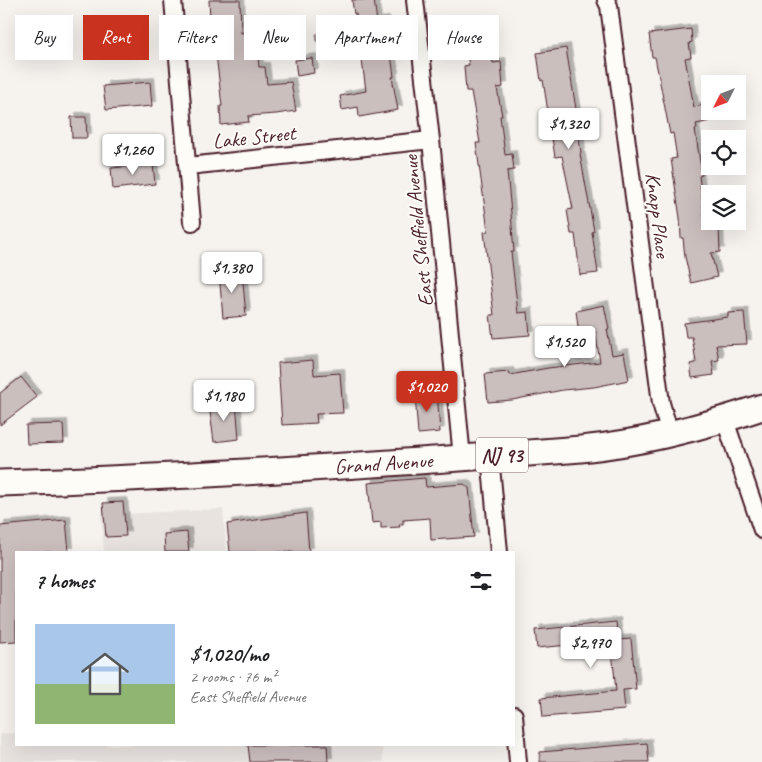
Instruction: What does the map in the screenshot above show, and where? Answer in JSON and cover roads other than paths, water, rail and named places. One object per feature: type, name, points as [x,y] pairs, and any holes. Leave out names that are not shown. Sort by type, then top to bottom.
[{"type":"main road","name":"Grand Avenue","points":[[0,483],[206,474],[602,447],[670,434],[725,420],[762,407]]},
{"type":"street","name":"Lake Street","points":[[173,0],[188,166],[431,140]]},
{"type":"street","name":"East Sheffield Avenue","points":[[415,0],[431,140],[462,458]]},
{"type":"street","name":"Knapp Place","points":[[606,0],[609,6],[661,403],[670,434]]},
{"type":"street","points":[[188,166],[192,222]]},
{"type":"street","points":[[725,420],[762,530]]},
{"type":"street","points":[[490,456],[499,551]]},
{"type":"street","points":[[515,727],[518,762]]}]
